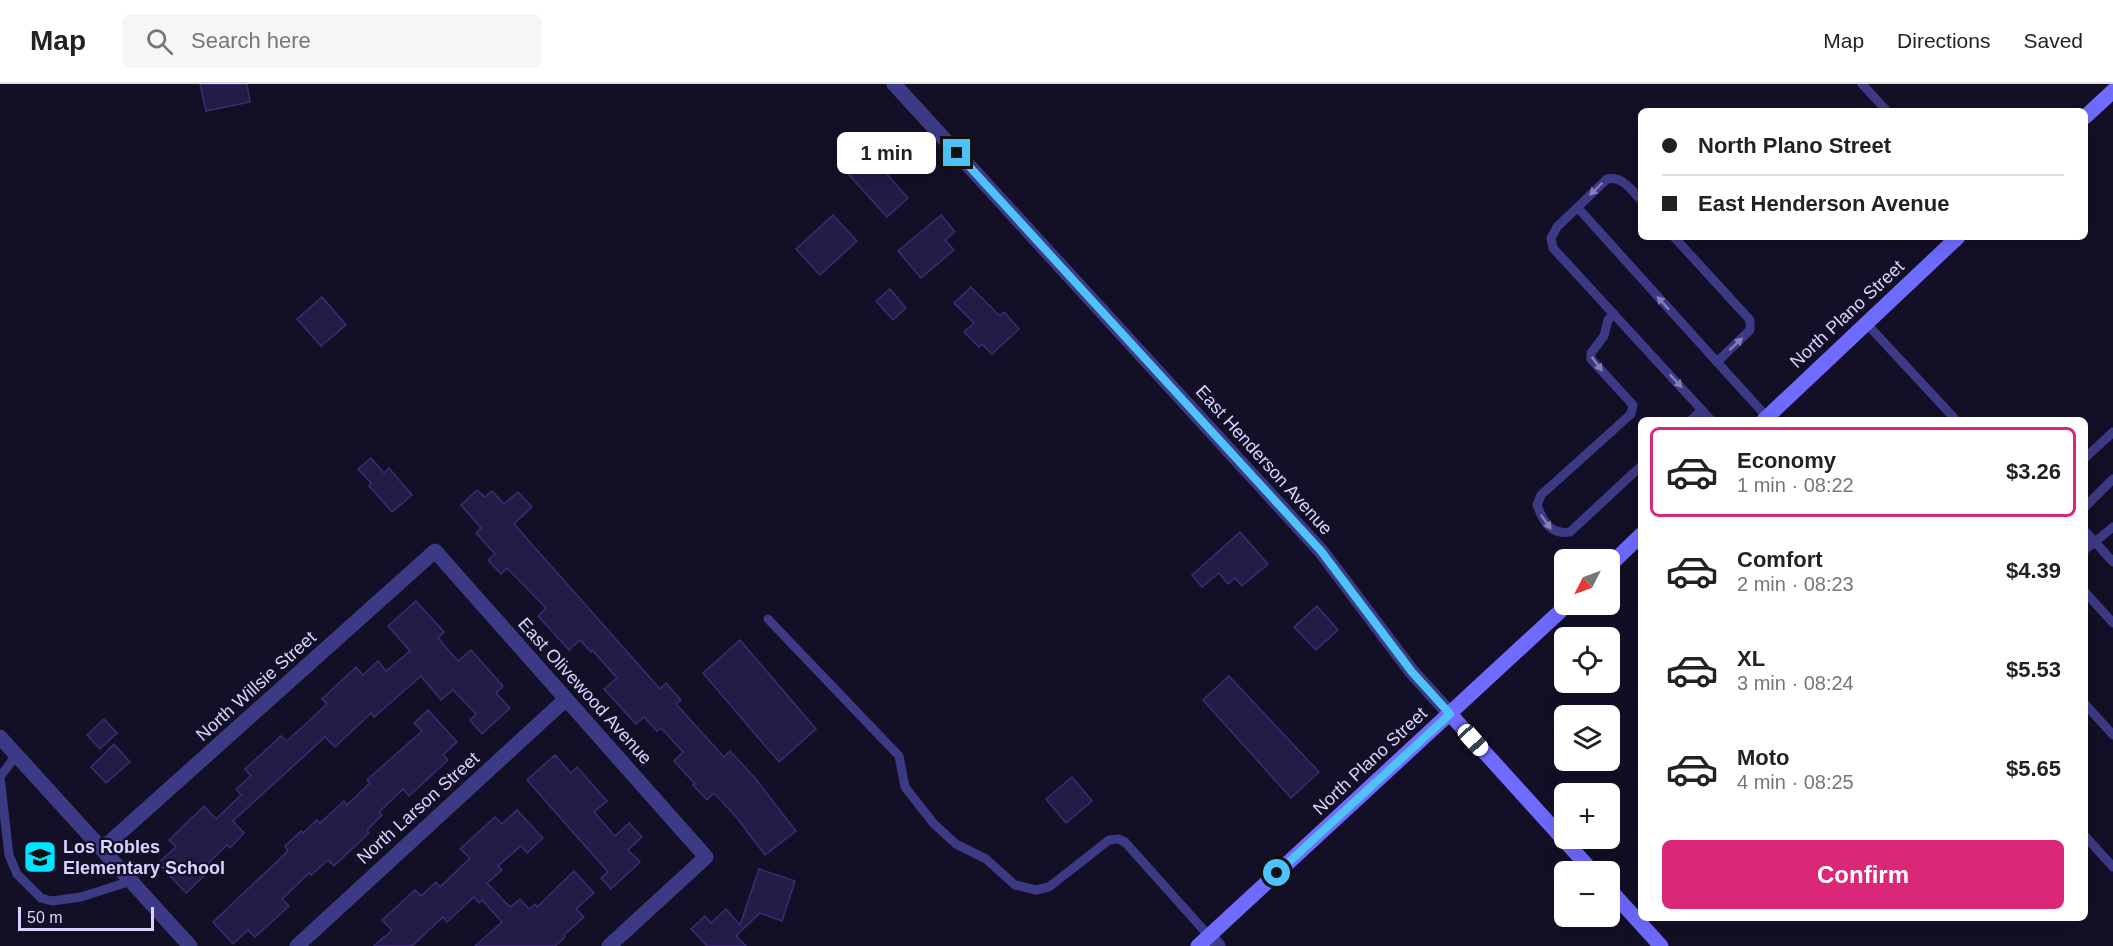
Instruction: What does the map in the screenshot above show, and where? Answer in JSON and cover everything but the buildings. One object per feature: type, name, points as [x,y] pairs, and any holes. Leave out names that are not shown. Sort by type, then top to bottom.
[{"type":"main road","points":[[2088,114],[2113,91]]},
{"type":"main road","name":"North Plano Street","points":[[1767,417],[1955,240]]},
{"type":"main road","points":[[1620,556],[1638,539]]},
{"type":"main road","name":"North Plano Street","points":[[1208,943],[1556,615]]},
{"type":"main road","name":"East Henderson Avenue","points":[[1450,714],[1583,861]]},
{"type":"main road","points":[[1620,901],[1638,921]]},
{"type":"main road","points":[[1638,921],[1661,946]]},
{"type":"street","name":"East Henderson Avenue","points":[[894,84],[1321,551],[1412,672],[1450,714]]},
{"type":"street","name":"East Olivewood Avenue","points":[[435,551],[706,857],[609,946]]},
{"type":"street","name":"North Willsie Street","points":[[102,849],[435,551]]},
{"type":"street","name":"North Larson Street","points":[[297,946],[566,699]]},
{"type":"street","points":[[0,737],[190,946]]},
{"type":"lane","points":[[1862,84],[1884,108]]},
{"type":"lane","points":[[1638,198],[1625,183],[1615,177],[1607,178],[1557,227],[1551,238],[1553,249],[1708,417]]},
{"type":"lane","points":[[1578,208],[1765,417]]},
{"type":"lane","points":[[1677,240],[1750,320],[1750,330],[1716,362]]},
{"type":"lane","points":[[1614,314],[1608,320],[1604,336],[1591,353],[1591,359],[1633,405],[1631,414],[1541,495],[1537,505],[1542,518],[1553,531],[1570,532],[1638,469]]},
{"type":"lane","points":[[1866,324],[1953,417]]},
{"type":"lane","points":[[1694,417],[1702,410]]},
{"type":"lane","points":[[2088,455],[2113,432]]},
{"type":"lane","points":[[2088,504],[2113,479]]},
{"type":"lane","points":[[2088,548],[2113,526]]},
{"type":"lane","points":[[2088,534],[2113,562]]},
{"type":"lane","points":[[2088,595],[2113,623]]},
{"type":"lane","points":[[768,619],[899,756],[905,787],[933,824],[956,844],[986,859],[1015,885],[1036,890],[1049,887],[1109,840],[1118,838],[1125,842],[1208,943]]},
{"type":"lane","points":[[2088,708],[2113,735]]},
{"type":"lane","points":[[16,755],[0,777],[9,855],[17,874],[41,898],[52,901],[81,897],[131,881]]},
{"type":"lane","points":[[2088,839],[2113,867]]},
{"type":"place","name":"Los Robles Elementary School","points":[[40,857]]},
{"type":"route","points":[[957,153],[1321,551],[1412,672],[1450,714],[1277,873]]}]
